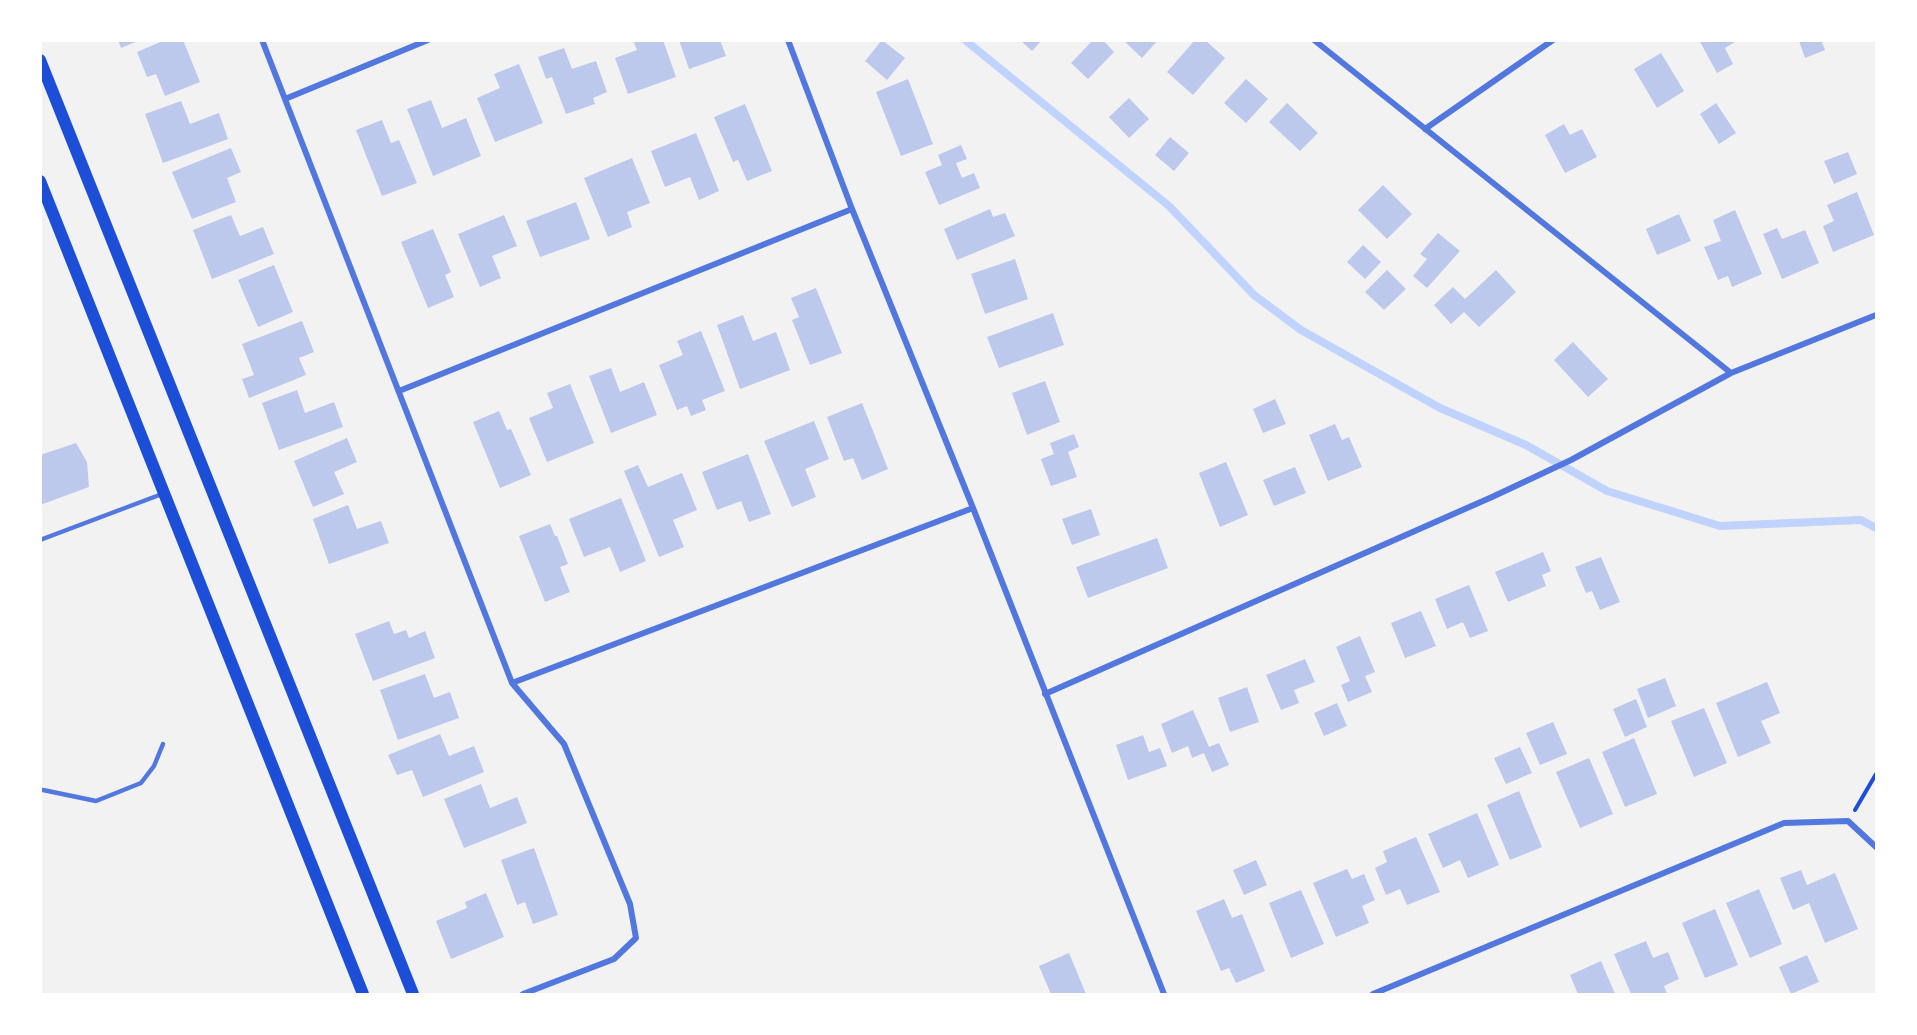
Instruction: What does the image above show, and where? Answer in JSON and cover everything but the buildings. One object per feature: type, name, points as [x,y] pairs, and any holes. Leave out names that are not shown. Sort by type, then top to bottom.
[{"type":"main road","points":[[40,60],[413,994]]},
{"type":"main road","points":[[40,181],[363,994]]},
{"type":"street","points":[[262,40],[512,683],[564,744],[630,904],[636,938],[614,959],[523,994]]},
{"type":"street","points":[[285,99],[428,40]]},
{"type":"street","points":[[788,40],[852,209],[973,508],[1164,994]]},
{"type":"street","points":[[1314,40],[1731,373]]},
{"type":"street","points":[[1425,129],[1553,40]]},
{"type":"street","points":[[399,391],[852,209]]},
{"type":"street","points":[[1045,694],[1492,497],[1571,460],[1731,373],[1876,315]]},
{"type":"street","points":[[512,683],[973,508]]},
{"type":"street","points":[[1373,994],[1784,823],[1848,821],[1876,847]]},
{"type":"lane","points":[[40,540],[165,493]]},
{"type":"lane","points":[[43,790],[96,801],[141,783],[154,766],[164,744]]},
{"type":"path","points":[[1848,821],[1876,774]]},
{"type":"waterway","points":[[965,40],[1169,206],[1254,295],[1301,330],[1440,408],[1526,445],[1607,491],[1720,526],[1861,520],[1876,528]]}]
